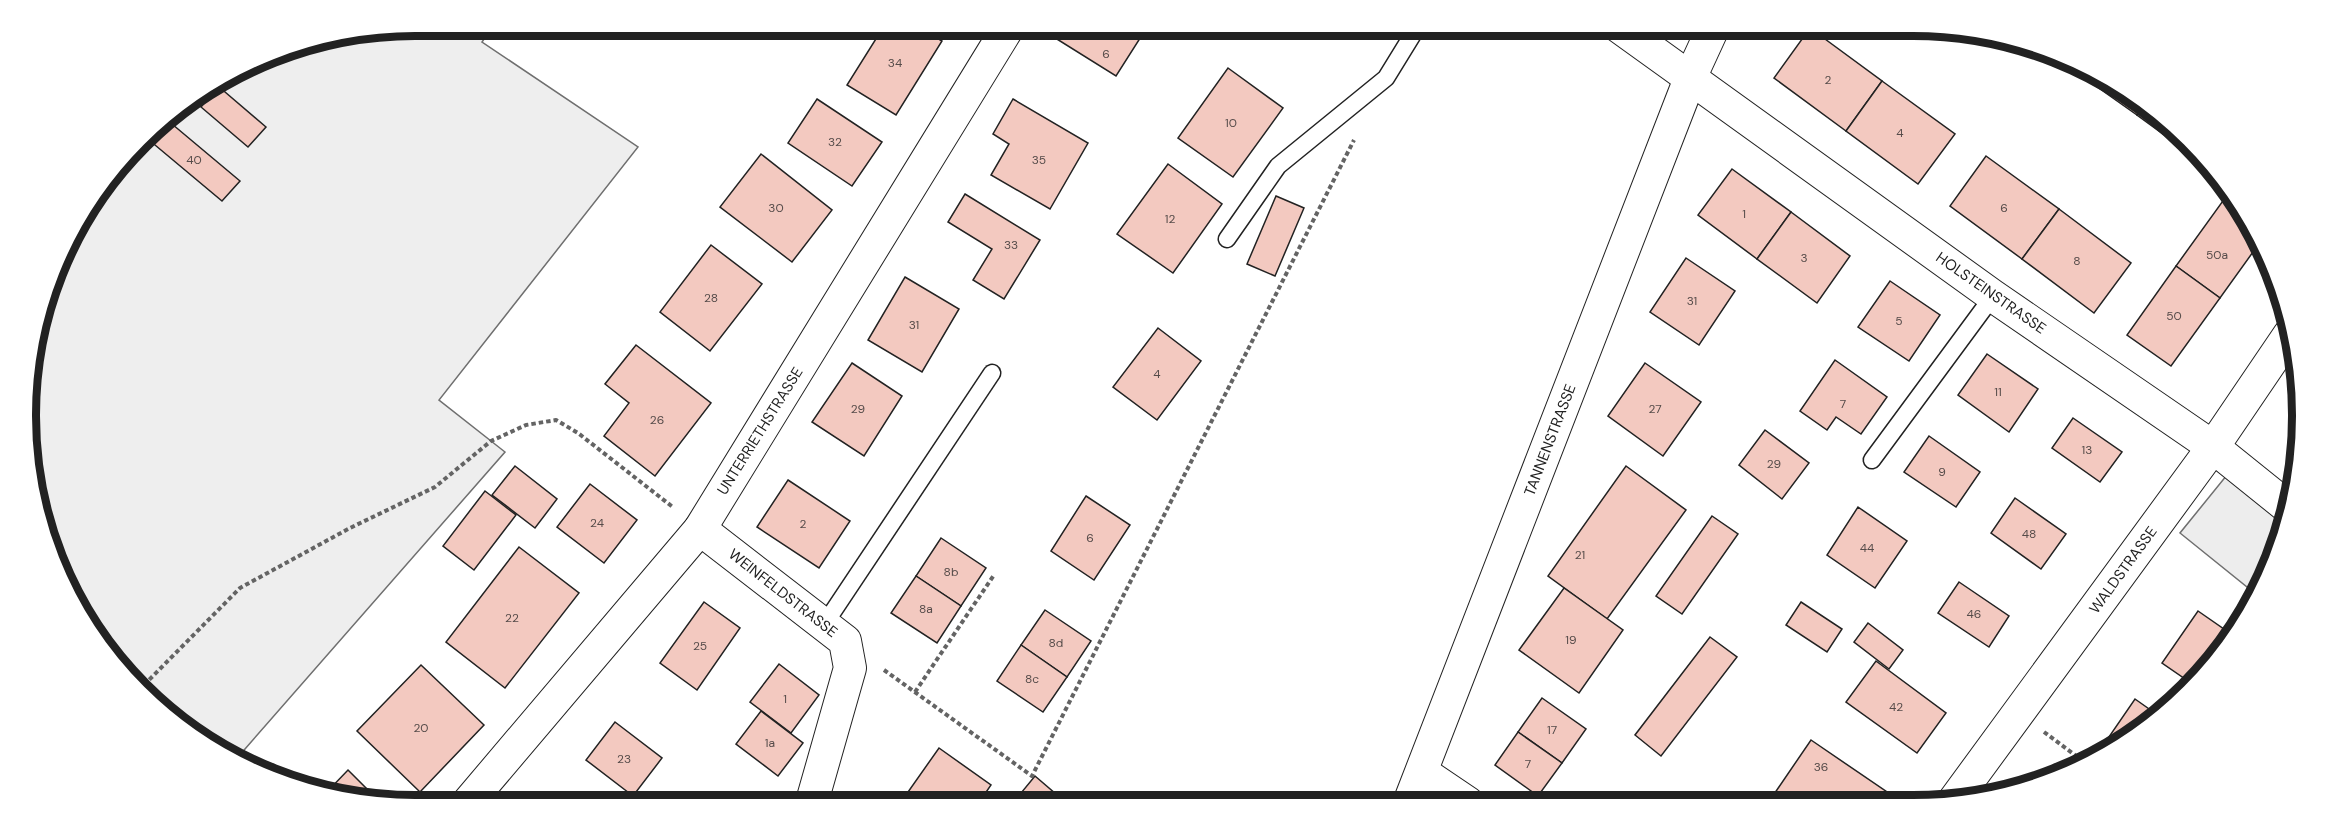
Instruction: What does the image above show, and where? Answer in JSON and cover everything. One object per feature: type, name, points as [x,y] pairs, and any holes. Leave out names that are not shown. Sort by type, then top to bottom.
[{"type":"street","name":"UNTERRIETHSTRASSE","points":[[474,795],[700,529],[1004,36]]},
{"type":"street","name":"HOLSTEINSTRASSE","points":[[1633,36],[1994,296],[2213,447],[2282,503]]},
{"type":"street","name":"TANNENSTRASSE","points":[[1412,795],[1691,76],[1709,36]]},
{"type":"street","name":"WALDSTRASSE","points":[[1960,792],[2213,447],[2285,341]]},
{"type":"street","name":"WEINFELDSTRASSE","points":[[700,529],[835,633],[850,669],[814,795]]},
{"type":"street","points":[[1422,772],[1456,795]]},
{"type":"lane","points":[[1227,239],[1278,166],[1386,78],[1412,36]]},
{"type":"lane","points":[[1872,460],[1994,296]]},
{"type":"lane","points":[[835,633],[992,373]]},
{"type":"path","points":[[835,633],[1032,776],[1359,131]]},
{"type":"path","points":[[146,683],[240,588],[350,528],[435,487],[491,441],[526,425],[556,420],[578,433],[700,529]]},
{"type":"path","points":[[915,692],[994,574]]},
{"type":"path","points":[[2018,713],[2078,757]]},
{"type":"shaded area","points":[[486,36],[482,42],[638,147],[439,400],[505,452],[242,753],[184,717],[130,666],[114,647],[87,605],[56,537],[43,490],[36,416],[43,341],[65,270],[100,205],[130,165],[184,114],[226,87],[270,65],[341,43],[391,37]]},
{"type":"shaded area","points":[[2231,470],[2280,510],[2263,561],[2250,589],[2180,533]]},
{"type":"building","points":[[878,36],[934,36],[942,41],[896,115],[847,85]]},
{"type":"building","points":[[1052,36],[1141,36],[1116,76]]},
{"type":"building","points":[[1804,36],[1821,36],[1882,81],[1846,131],[1774,78]]},
{"type":"building","points":[[1228,68],[1283,108],[1233,177],[1178,138]]},
{"type":"building","points":[[2081,76],[2140,111],[2137,115]]},
{"type":"building","points":[[1882,81],[1955,134],[1918,184],[1846,131]]},
{"type":"building","points":[[222,89],[266,127],[248,147],[201,107],[208,98]]},
{"type":"building","points":[[817,99],[882,142],[852,186],[788,143]]},
{"type":"building","points":[[1013,99],[1088,143],[1050,209],[991,175],[1009,144],[993,134]]},
{"type":"building","points":[[2140,111],[2144,114],[2182,148],[2137,115]]},
{"type":"building","points":[[172,124],[240,181],[222,201],[152,142]]},
{"type":"building","points":[[761,154],[832,210],[792,262],[720,207]]},
{"type":"building","points":[[1986,156],[2059,209],[2022,259],[1950,206]]},
{"type":"building","points":[[1168,164],[1222,204],[1173,273],[1117,234]]},
{"type":"building","points":[[1732,169],[1791,212],[1757,259],[1698,215]]},
{"type":"building","points":[[965,194],[1040,240],[1004,299],[973,280],[992,249],[948,222]]},
{"type":"building","points":[[1276,196],[1304,208],[1275,276],[1247,264]]},
{"type":"building","points":[[2224,199],[2254,250],[2220,298],[2176,266]]},
{"type":"building","points":[[2059,209],[2131,263],[2094,313],[2022,259]]},
{"type":"building","points":[[1791,212],[1850,256],[1817,303],[1757,259]]},
{"type":"building","points":[[711,245],[762,284],[710,351],[660,312]]},
{"type":"building","points":[[1686,258],[1735,291],[1699,345],[1650,312]]},
{"type":"building","points":[[2176,266],[2220,298],[2171,366],[2127,335]]},
{"type":"building","points":[[905,277],[959,309],[922,372],[868,340]]},
{"type":"building","points":[[1890,281],[1940,315],[1909,361],[1858,327]]},
{"type":"building","points":[[1158,328],[1201,361],[1157,420],[1113,387]]},
{"type":"building","points":[[636,345],[711,403],[655,476],[604,436],[629,403],[605,384]]},
{"type":"building","points":[[1987,354],[2038,389],[2009,432],[1958,395]]},
{"type":"building","points":[[1835,360],[1887,397],[1861,434],[1836,417],[1827,430],[1800,411]]},
{"type":"building","points":[[852,363],[902,396],[864,456],[812,422]]},
{"type":"building","points":[[1645,363],[1701,402],[1663,456],[1608,416]]},
{"type":"building","points":[[2073,418],[2122,452],[2100,482],[2052,448]]},
{"type":"building","points":[[1765,430],[1809,463],[1782,499],[1739,465]]},
{"type":"building","points":[[1929,436],[1980,472],[1956,507],[1904,472]]},
{"type":"building","points":[[515,466],[557,499],[535,528],[492,495]]},
{"type":"building","points":[[1626,466],[1686,510],[1607,619],[1548,576]]},
{"type":"building","points":[[788,480],[850,521],[819,568],[757,527]]},
{"type":"building","points":[[590,484],[637,520],[604,563],[557,527]]},
{"type":"building","points":[[485,491],[516,515],[474,570],[443,546]]},
{"type":"building","points":[[1086,496],[1130,525],[1094,580],[1051,551]]},
{"type":"building","points":[[2015,498],[2066,534],[2041,569],[1991,533]]},
{"type":"building","points":[[1858,507],[1907,541],[1875,588],[1827,555]]},
{"type":"building","points":[[1712,516],[1738,534],[1682,614],[1656,596]]},
{"type":"building","points":[[941,538],[986,568],[961,606],[916,576]]},
{"type":"building","points":[[519,547],[579,593],[505,688],[446,642]]},
{"type":"building","points":[[916,576],[961,606],[937,643],[891,613]]},
{"type":"building","points":[[1959,582],[2009,616],[1989,647],[1938,613]]},
{"type":"building","points":[[1564,588],[1623,630],[1579,693],[1519,650]]},
{"type":"building","points":[[704,602],[740,628],[697,690],[660,663]]},
{"type":"building","points":[[1801,602],[1842,629],[1827,652],[1786,625]]},
{"type":"building","points":[[1045,610],[1091,641],[1067,677],[1021,645]]},
{"type":"building","points":[[2198,611],[2225,630],[2214,647],[2186,679],[2162,663]]},
{"type":"building","points":[[1868,623],[1903,650],[1889,669],[1854,642]]},
{"type":"building","points":[[1710,637],[1737,657],[1661,756],[1635,735]]},
{"type":"building","points":[[1021,645],[1067,677],[1043,712],[997,681]]},
{"type":"building","points":[[1876,661],[1946,713],[1917,753],[1846,702]]},
{"type":"building","points":[[779,664],[819,695],[791,733],[750,702]]},
{"type":"building","points":[[421,665],[484,725],[420,792],[357,731]]},
{"type":"building","points":[[1542,698],[1586,729],[1562,763],[1518,732]]},
{"type":"building","points":[[2135,699],[2151,711],[2144,717],[2106,742]]},
{"type":"building","points":[[761,711],[803,743],[778,776],[736,744]]},
{"type":"building","points":[[615,722],[662,758],[634,795],[586,760]]},
{"type":"building","points":[[1518,732],[1562,763],[1539,795],[1495,765]]},
{"type":"building","points":[[1811,740],[1890,794],[1889,795],[1773,795]]},
{"type":"building","points":[[939,748],[991,785],[984,795],[906,795]]},
{"type":"building","points":[[348,770],[370,792],[341,788],[333,786]]},
{"type":"building","points":[[1035,776],[1057,795],[1019,795]]}]
